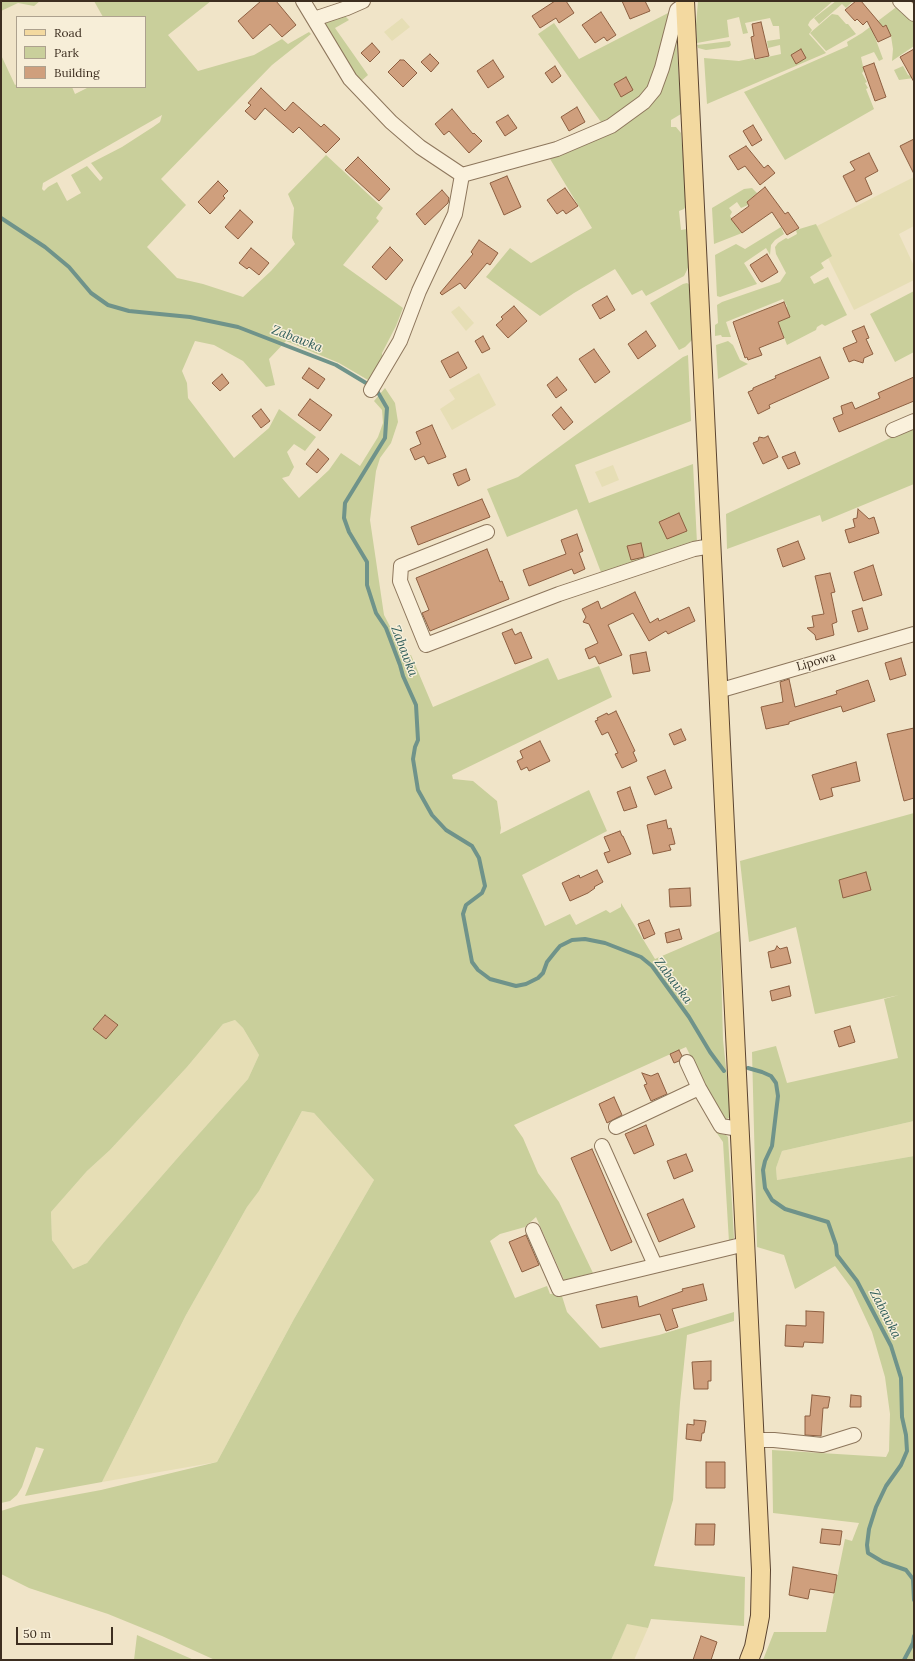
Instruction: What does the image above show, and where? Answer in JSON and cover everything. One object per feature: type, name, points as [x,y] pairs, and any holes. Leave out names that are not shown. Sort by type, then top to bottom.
[{"type":"main road","points":[[685,2],[761,1570],[760,1616],[754,1647],[749,1660]]},
{"type":"street","points":[[303,1],[350,79],[390,122],[420,147],[462,175],[556,149],[611,126],[644,102],[654,90],[662,68],[676,10],[685,2]]},
{"type":"street","points":[[314,19],[348,8],[363,1]]},
{"type":"street","points":[[900,1],[914,14]]},
{"type":"street","points":[[373,387],[400,341],[419,291],[455,214],[462,175]]},
{"type":"street","points":[[893,430],[914,421]]},
{"type":"street","points":[[487,532],[401,566],[400,581],[426,645],[559,594],[694,550],[711,546]]},
{"type":"street","name":"Lipowa","points":[[718,691],[914,634]]},
{"type":"street","points":[[687,1062],[699,1088],[721,1126],[739,1129]]},
{"type":"street","points":[[616,1127],[699,1088]]},
{"type":"street","points":[[602,1146],[655,1266]]},
{"type":"street","points":[[533,1230],[559,1289],[737,1246],[745,1246]]},
{"type":"street","points":[[755,1440],[774,1440],[822,1445],[854,1434]]},
{"type":"shaded area","points":[[402,18],[410,27],[392,41],[384,32]]},
{"type":"shaded area","points":[[914,177],[914,226],[899,234],[914,266],[914,280],[854,310],[813,228]]},
{"type":"shaded area","points":[[459,306],[474,323],[466,331],[451,312]]},
{"type":"shaded area","points":[[479,373],[496,405],[452,430],[440,409],[455,399],[449,390]]},
{"type":"shaded area","points":[[613,465],[619,480],[602,487],[595,472]]},
{"type":"shaded area","points":[[235,1020],[243,1028],[259,1055],[248,1079],[87,1263],[73,1269],[52,1240],[51,1212],[87,1171],[110,1150],[187,1067],[223,1024]]},
{"type":"shaded area","points":[[302,1111],[314,1113],[374,1180],[294,1319],[217,1462],[102,1482],[186,1315],[247,1207],[259,1191]]},
{"type":"shaded area","points":[[914,1121],[914,1156],[777,1180],[776,1168],[782,1151]]},
{"type":"shaded area","points":[[627,1623],[648,1628],[634,1660],[611,1660]]},
{"type":"green space","points":[[1,1],[40,1],[34,6],[18,3],[1,11]]},
{"type":"green space","points":[[94,1],[211,1],[168,35],[198,71],[254,55],[282,39],[288,44],[309,32],[311,34],[272,65],[161,179],[186,205],[147,247],[177,278],[203,284],[243,297],[271,271],[295,244],[292,238],[294,208],[288,194],[326,155],[383,208],[376,218],[379,221],[343,265],[403,308],[396,326],[382,353],[382,364],[373,380],[368,380],[339,363],[286,341],[269,359],[275,385],[266,387],[243,361],[214,345],[195,341],[182,371],[187,383],[188,398],[234,458],[269,428],[279,409],[316,437],[305,451],[294,444],[287,452],[294,467],[289,476],[282,478],[299,498],[329,470],[341,453],[360,466],[378,437],[383,423],[382,410],[374,401],[385,388],[395,403],[398,422],[391,443],[380,458],[376,471],[370,520],[384,615],[406,657],[411,655],[433,707],[548,658],[558,680],[599,666],[612,697],[452,775],[453,779],[473,781],[497,801],[501,828],[500,834],[589,790],[607,831],[522,875],[545,926],[570,914],[576,925],[606,910],[610,913],[621,907],[621,903],[655,959],[720,931],[723,1040],[731,1114],[729,1118],[724,1120],[721,1117],[686,1047],[514,1125],[523,1138],[538,1173],[559,1202],[593,1273],[564,1280],[536,1217],[525,1227],[500,1234],[490,1241],[515,1298],[547,1286],[550,1294],[561,1293],[567,1312],[600,1348],[659,1335],[734,1312],[734,1321],[687,1335],[680,1403],[673,1500],[654,1566],[745,1577],[744,1626],[651,1619],[648,1628],[627,1624],[611,1660],[215,1660],[108,1614],[29,1588],[1,1574],[1,1511],[20,1505],[101,1490],[217,1462],[294,1319],[374,1180],[314,1113],[302,1111],[259,1191],[247,1207],[186,1315],[102,1482],[25,1496],[44,1449],[36,1447],[22,1487],[17,1495],[10,1501],[1,1503],[1,55],[16,84],[16,88],[72,88],[75,94],[87,88],[146,88],[146,16],[102,16]],"holes":[[[162,115],[160,122],[122,147],[91,163],[103,178],[100,181],[87,166],[71,175],[81,193],[67,201],[57,182],[44,191],[42,189],[43,183]],[[235,1020],[243,1028],[259,1055],[248,1079],[87,1263],[73,1269],[52,1240],[51,1212],[87,1171],[110,1150],[187,1067],[223,1024]]]},
{"type":"green space","points":[[698,1],[833,1],[810,21],[808,25],[812,30],[809,34],[826,53],[707,104],[704,58],[739,61],[753,58],[754,60],[781,54],[780,45],[768,48],[767,41],[780,39],[779,26],[773,26],[770,18],[745,23],[748,33],[743,34],[739,17],[727,20],[729,37],[697,43],[696,25]]},
{"type":"green space","points":[[836,1],[853,1],[846,8],[842,4],[819,24],[814,18]]},
{"type":"green space","points":[[899,5],[914,19],[914,46],[892,61],[893,49],[891,36],[886,26],[873,32],[883,59],[879,61],[874,52],[861,57],[864,71],[862,73],[867,82],[865,83],[868,88],[866,89],[874,109],[785,160],[744,92],[848,46],[847,42],[862,33]]},
{"type":"green space","points":[[670,12],[651,87],[644,97],[605,124],[601,122],[538,34],[554,23],[579,59]]},
{"type":"green space","points":[[832,14],[838,15],[856,34],[826,51],[810,33]]},
{"type":"green space","points":[[345,16],[349,20],[335,28],[368,75],[360,82],[326,28],[326,23]]},
{"type":"green space","points":[[676,36],[681,114],[671,120],[671,127],[676,127],[681,133],[687,204],[684,209],[679,211],[681,230],[687,229],[688,231],[689,265],[687,270],[684,276],[646,296],[642,290],[632,295],[615,269],[574,293],[540,316],[486,277],[510,248],[531,263],[592,228],[547,154],[634,115]]},
{"type":"green space","points":[[730,41],[731,45],[729,47],[706,50],[698,48],[697,45]]},
{"type":"green space","points":[[903,66],[908,75],[911,76],[914,74],[914,78],[899,80],[894,70]]},
{"type":"green space","points":[[752,188],[759,195],[756,194],[747,202],[748,205],[741,208],[737,202],[729,208],[732,212],[730,216],[742,233],[714,244],[712,208],[744,189]]},
{"type":"green space","points":[[816,224],[832,256],[821,263],[824,268],[810,277],[814,284],[828,277],[847,315],[825,326],[822,324],[817,327],[816,330],[787,345],[774,311],[786,310],[787,306],[783,299],[726,322],[731,337],[722,337],[721,335],[715,336],[715,325],[718,323],[717,305],[780,282],[786,273],[776,254],[775,247],[786,238],[788,239],[797,234],[796,230]]},
{"type":"green space","points":[[781,227],[784,234],[775,240],[771,245],[770,255],[766,248],[744,263],[757,284],[720,297],[717,296],[715,255],[736,244],[745,249]]},
{"type":"green space","points":[[687,283],[690,285],[694,338],[685,347],[679,350],[650,303]]},
{"type":"green space","points":[[914,291],[914,352],[895,362],[870,314]]},
{"type":"green space","points":[[728,341],[733,345],[740,360],[748,364],[718,379],[716,345]]},
{"type":"green space","points":[[688,355],[691,421],[575,465],[589,503],[693,464],[697,543],[602,575],[577,509],[507,537],[487,489],[518,477],[683,357]]},
{"type":"green space","points":[[914,427],[914,484],[822,522],[820,515],[727,549],[726,514]]},
{"type":"green space","points":[[914,813],[914,1121],[782,1151],[776,1168],[777,1180],[914,1156],[914,1660],[763,1660],[774,1632],[826,1632],[845,1539],[852,1541],[859,1523],[773,1513],[772,1450],[886,1457],[889,1451],[890,1414],[885,1377],[872,1332],[852,1289],[835,1266],[795,1289],[784,1255],[757,1247],[752,1052],[776,1046],[787,1083],[898,1058],[884,999],[899,995],[815,1014],[796,927],[749,942],[740,861]]},
{"type":"green space","points":[[716,1128],[721,1134],[728,1137],[734,1238],[729,1242],[723,1142],[714,1129]]},
{"type":"green space","points":[[137,1635],[194,1660],[134,1660]]},
{"type":"building","points":[[261,1],[276,1],[296,25],[282,37],[270,24],[253,39],[238,21]]},
{"type":"building","points":[[555,1],[566,1],[574,13],[559,23],[556,18],[540,28],[532,16]]},
{"type":"building","points":[[622,1],[645,1],[650,11],[630,19]]},
{"type":"building","points":[[856,1],[861,1],[883,27],[886,25],[891,36],[878,42],[867,21],[863,25],[857,19],[855,21],[845,10]]},
{"type":"building","points":[[601,12],[616,35],[607,41],[604,37],[595,43],[582,25]]},
{"type":"building","points":[[761,22],[769,56],[755,59],[751,37],[754,36],[752,24]]},
{"type":"building","points":[[372,43],[380,52],[370,62],[361,53]]},
{"type":"building","points":[[801,49],[806,58],[796,64],[791,55]]},
{"type":"building","points":[[914,49],[914,82],[900,57]]},
{"type":"building","points":[[430,54],[439,63],[431,72],[421,62]]},
{"type":"building","points":[[400,60],[404,60],[417,73],[403,87],[388,72]]},
{"type":"building","points":[[493,60],[504,77],[488,88],[477,71]]},
{"type":"building","points":[[874,63],[886,97],[875,101],[863,67]]},
{"type":"building","points":[[555,66],[561,76],[552,83],[545,73]]},
{"type":"building","points":[[626,77],[633,90],[621,97],[614,84]]},
{"type":"building","points":[[261,88],[285,111],[293,102],[321,127],[324,124],[340,139],[326,153],[299,127],[293,133],[265,108],[255,120],[245,111],[251,105],[248,103]]},
{"type":"building","points":[[577,107],[585,122],[569,131],[561,117]]},
{"type":"building","points":[[452,109],[473,134],[474,133],[482,141],[469,153],[449,131],[444,135],[435,124]]},
{"type":"building","points":[[508,115],[517,128],[505,136],[496,122]]},
{"type":"building","points":[[753,125],[762,140],[752,146],[743,131]]},
{"type":"building","points":[[914,139],[914,174],[900,146]]},
{"type":"building","points":[[746,146],[764,168],[768,165],[775,173],[760,185],[745,166],[738,170],[729,156]]},
{"type":"building","points":[[869,153],[878,171],[865,178],[872,194],[856,202],[843,176],[855,170],[850,162]]},
{"type":"building","points":[[358,157],[390,189],[379,201],[345,170]]},
{"type":"building","points":[[507,176],[521,207],[504,215],[490,183]]},
{"type":"building","points":[[218,181],[228,191],[223,196],[225,198],[210,214],[198,202]]},
{"type":"building","points":[[765,187],[785,214],[788,212],[799,228],[787,235],[772,212],[742,233],[731,219],[749,206],[747,202]]},
{"type":"building","points":[[565,188],[578,206],[566,214],[563,210],[557,214],[547,200]]},
{"type":"building","points":[[442,190],[449,198],[448,203],[425,225],[416,214]]},
{"type":"building","points":[[240,210],[253,222],[238,239],[225,227]]},
{"type":"building","points":[[479,240],[498,253],[490,265],[487,263],[465,289],[460,283],[442,295],[440,293],[473,254],[471,252]]},
{"type":"building","points":[[390,247],[403,260],[386,280],[372,267]]},
{"type":"building","points":[[251,248],[269,263],[259,275],[249,267],[247,269],[239,263]]},
{"type":"building","points":[[767,254],[778,272],[762,282],[750,265]]},
{"type":"building","points":[[607,296],[615,310],[600,319],[592,305]]},
{"type":"building","points":[[784,302],[790,317],[778,322],[784,338],[759,348],[762,355],[748,360],[747,357],[745,358],[733,322]]},
{"type":"building","points":[[514,306],[527,321],[508,338],[496,325],[503,319],[501,317]]},
{"type":"building","points":[[864,326],[869,338],[866,339],[873,354],[864,358],[863,363],[854,360],[849,362],[843,348],[857,342],[852,331]]},
{"type":"building","points":[[646,331],[656,346],[638,359],[628,344]]},
{"type":"building","points":[[483,336],[490,349],[482,353],[475,341]]},
{"type":"building","points":[[594,349],[610,372],[595,383],[579,359]]},
{"type":"building","points":[[458,352],[467,368],[450,378],[441,361]]},
{"type":"building","points":[[820,357],[829,378],[769,405],[770,408],[758,414],[748,392],[753,390],[753,388],[776,378],[775,376]]},
{"type":"building","points":[[309,368],[325,379],[318,389],[302,378]]},
{"type":"building","points":[[222,374],[229,383],[220,391],[212,383]]},
{"type":"building","points":[[557,377],[567,390],[556,398],[547,385]]},
{"type":"building","points":[[914,377],[914,401],[839,432],[833,418],[843,414],[841,406],[852,402],[855,409],[880,398],[878,393]]},
{"type":"building","points":[[310,399],[332,415],[320,431],[298,415]]},
{"type":"building","points":[[561,407],[573,422],[564,430],[552,415]]},
{"type":"building","points":[[261,409],[270,421],[261,428],[252,416]]},
{"type":"building","points":[[432,425],[446,457],[428,464],[424,456],[415,460],[410,449],[421,444],[416,432]]},
{"type":"building","points":[[768,436],[778,457],[763,464],[753,443],[758,441],[759,437],[764,438]]},
{"type":"building","points":[[318,449],[329,459],[317,473],[306,464]]},
{"type":"building","points":[[795,452],[800,464],[788,469],[782,457]]},
{"type":"building","points":[[466,469],[470,480],[458,486],[453,474]]},
{"type":"building","points":[[482,499],[490,517],[418,545],[411,527]]},
{"type":"building","points":[[858,509],[869,519],[874,517],[879,533],[849,543],[845,530],[855,527],[853,519],[857,518]]},
{"type":"building","points":[[679,513],[687,531],[667,539],[659,522]]},
{"type":"building","points":[[577,534],[583,551],[579,553],[585,569],[574,574],[572,569],[529,586],[523,570],[566,554],[561,540]]},
{"type":"building","points":[[798,541],[805,559],[783,567],[777,549]]},
{"type":"building","points":[[641,543],[644,557],[631,560],[627,546]]},
{"type":"building","points":[[487,549],[500,582],[502,581],[509,599],[430,631],[422,613],[429,610],[416,578]]},
{"type":"building","points":[[873,565],[882,595],[863,601],[854,572]]},
{"type":"building","points":[[830,573],[835,592],[831,593],[837,622],[832,624],[834,635],[816,640],[815,635],[807,628],[814,627],[812,616],[824,614],[815,576]]},
{"type":"building","points":[[635,592],[650,623],[658,618],[659,621],[689,607],[695,621],[668,634],[666,631],[649,641],[633,613],[608,625],[622,655],[599,664],[595,656],[589,659],[585,649],[598,643],[589,624],[583,622],[586,617],[582,609],[598,601],[601,609]]},
{"type":"building","points":[[862,608],[868,629],[858,632],[852,611]]},
{"type":"building","points":[[512,629],[515,635],[521,632],[532,658],[515,664],[502,633]]},
{"type":"building","points":[[646,652],[650,671],[633,674],[630,655]]},
{"type":"building","points":[[901,658],[906,675],[890,680],[885,663]]},
{"type":"building","points":[[789,679],[795,707],[837,694],[836,691],[868,680],[875,701],[843,712],[841,706],[789,722],[789,724],[766,729],[761,707],[783,702],[780,682]]},
{"type":"building","points":[[616,711],[635,751],[633,752],[637,761],[622,768],[615,754],[618,753],[608,732],[602,735],[595,721],[598,720],[597,718],[607,713],[608,715]]},
{"type":"building","points":[[914,728],[914,798],[904,801],[887,734]]},
{"type":"building","points":[[681,729],[686,740],[674,745],[669,734]]},
{"type":"building","points":[[540,741],[550,761],[529,771],[527,767],[521,770],[517,761],[523,758],[520,751]]},
{"type":"building","points":[[856,762],[860,781],[831,788],[833,796],[820,800],[812,775]]},
{"type":"building","points":[[665,770],[672,788],[655,795],[647,777]]},
{"type":"building","points":[[630,787],[637,807],[624,811],[617,792]]},
{"type":"building","points":[[666,820],[668,829],[671,828],[675,844],[669,845],[671,850],[653,854],[647,825]]},
{"type":"building","points":[[620,831],[631,854],[608,863],[604,853],[610,851],[604,837]]},
{"type":"building","points":[[597,870],[603,882],[594,887],[595,888],[588,893],[570,901],[562,883],[579,875],[580,878]]},
{"type":"building","points":[[866,872],[871,890],[843,898],[839,880]]},
{"type":"building","points":[[690,888],[691,906],[670,907],[669,889]]},
{"type":"building","points":[[649,920],[655,934],[644,939],[638,924]]},
{"type":"building","points":[[679,929],[682,939],[667,943],[665,933]]},
{"type":"building","points":[[777,946],[780,949],[787,947],[791,963],[771,968],[768,952],[775,950]]},
{"type":"building","points":[[789,986],[791,996],[772,1001],[770,991]]},
{"type":"building","points":[[105,1015],[118,1025],[106,1039],[93,1029]]},
{"type":"building","points":[[850,1026],[855,1042],[839,1047],[834,1031]]},
{"type":"building","points":[[679,1050],[682,1056],[679,1061],[674,1063],[670,1054]]},
{"type":"building","points":[[642,1073],[651,1076],[658,1073],[667,1094],[651,1101],[644,1085],[647,1084]]},
{"type":"building","points":[[614,1097],[622,1115],[607,1123],[599,1104]]},
{"type":"building","points":[[646,1125],[654,1145],[634,1154],[625,1134]]},
{"type":"building","points":[[592,1149],[632,1242],[611,1251],[571,1158]]},
{"type":"building","points":[[686,1154],[693,1171],[674,1179],[667,1161]]},
{"type":"building","points":[[683,1199],[695,1227],[659,1242],[647,1214]]},
{"type":"building","points":[[526,1235],[539,1265],[522,1272],[509,1242]]},
{"type":"building","points":[[703,1284],[707,1300],[672,1309],[678,1327],[666,1331],[660,1314],[602,1328],[596,1305],[637,1296],[639,1307],[683,1291],[682,1289]]},
{"type":"building","points":[[806,1311],[824,1312],[823,1343],[804,1342],[803,1347],[785,1346],[786,1325],[806,1326]]},
{"type":"building","points":[[711,1361],[711,1381],[708,1381],[708,1389],[694,1389],[692,1362]]},
{"type":"building","points":[[812,1395],[830,1397],[828,1408],[823,1408],[821,1436],[805,1435],[805,1416],[810,1416]]},
{"type":"building","points":[[851,1395],[861,1396],[861,1407],[850,1407]]},
{"type":"building","points":[[694,1420],[706,1421],[701,1441],[686,1439],[687,1424],[694,1425]]},
{"type":"building","points":[[706,1462],[725,1462],[725,1488],[706,1488]]},
{"type":"building","points":[[696,1524],[715,1524],[714,1545],[695,1545]]},
{"type":"building","points":[[822,1529],[842,1531],[840,1545],[820,1543]]},
{"type":"building","points":[[793,1567],[837,1575],[834,1593],[810,1589],[808,1599],[789,1595]]},
{"type":"building","points":[[701,1636],[717,1642],[711,1660],[693,1660]]},
{"type":"waterway","name":"Zabawka","points":[[1,218],[45,247],[69,267],[91,293],[108,305],[129,311],[190,317],[238,327],[336,365],[376,389],[387,408],[385,438],[345,503],[344,518],[349,532],[367,562],[367,585],[376,613],[386,628],[403,676],[416,705],[418,740],[413,759],[418,790],[432,815],[446,830],[472,846],[479,858],[485,886],[482,893],[466,905],[463,914],[472,962],[478,970],[490,979],[516,986],[526,984],[538,978],[543,973],[547,962],[560,946],[572,940],[585,939],[605,943],[641,957],[652,966],[689,1017],[710,1052],[724,1071]]},
{"type":"waterway","name":"Zabawka","points":[[748,1068],[771,1076],[776,1083],[778,1096],[772,1146],[765,1161],[763,1170],[765,1188],[772,1200],[785,1209],[828,1222],[836,1245],[837,1255],[857,1281],[891,1346],[901,1378],[902,1417],[906,1435],[907,1451],[901,1465],[886,1486],[876,1507],[869,1529],[867,1545],[868,1553],[883,1562],[906,1570],[913,1579],[914,1600]]},
{"type":"waterway","name":"Zabawka","points":[[904,1660],[913,1643],[914,1636]]}]
